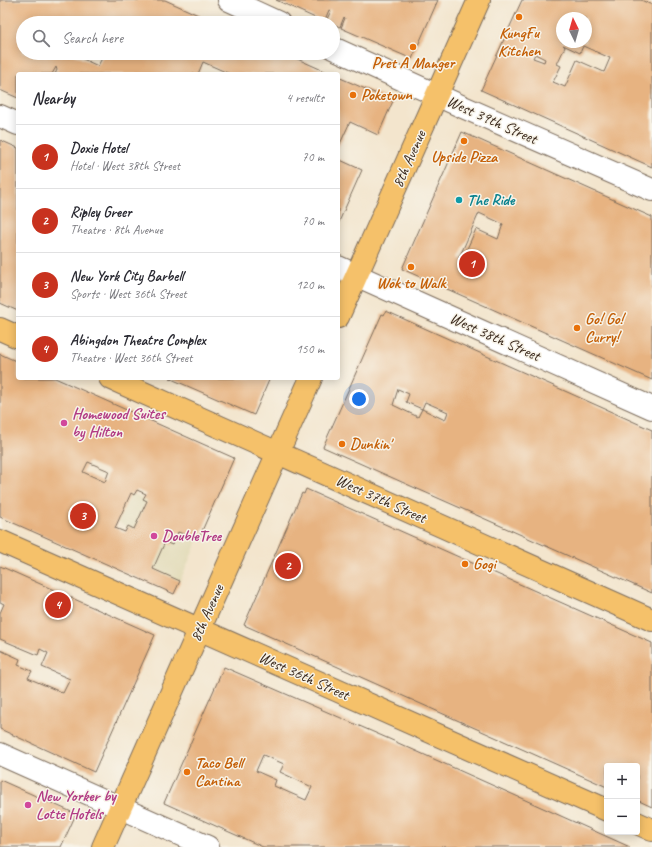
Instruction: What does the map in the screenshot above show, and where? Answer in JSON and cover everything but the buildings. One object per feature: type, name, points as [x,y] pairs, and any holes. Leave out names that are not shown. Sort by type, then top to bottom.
[{"type":"main road","name":"8th Avenue","points":[[340,307],[347,271],[437,96],[479,0]]},
{"type":"main road","points":[[0,329],[16,336]]},
{"type":"main road","name":"West 37th Street","points":[[114,380],[652,620]]},
{"type":"main road","name":"8th Avenue","points":[[103,847],[310,380]]},
{"type":"main road","name":"West 36th Street","points":[[0,541],[604,809]]},
{"type":"main road","points":[[640,824],[652,830]]},
{"type":"street","points":[[229,0],[264,16]]},
{"type":"street","name":"West 39th Street","points":[[340,51],[437,96],[652,190]]},
{"type":"street","points":[[0,116],[16,123]]},
{"type":"street","name":"West 38th Street","points":[[347,271],[652,408]]},
{"type":"street","points":[[0,754],[208,847]]},
{"type":"shaded area","points":[[131,493],[204,526],[180,581],[123,555],[134,530],[118,522]]},
{"type":"place","name":"KungFu Kitchen","points":[[519,17]]},
{"type":"place","name":"Pret A Manger","points":[[413,47]]},
{"type":"place","name":"Poketown","points":[[353,95]]},
{"type":"place","name":"Upside Pizza","points":[[464,141]]},
{"type":"place","name":"The Ride","points":[[459,200]]},
{"type":"place","name":"Doxie Hotel","points":[[472,264]]},
{"type":"place","name":"Wok to Walk","points":[[411,267]]},
{"type":"place","name":"Go! Go! Curry!","points":[[577,328]]},
{"type":"place","name":"Homewood Suites by Hilton","points":[[64,423]]},
{"type":"place","name":"Dunkin'","points":[[342,444]]},
{"type":"place","name":"New York City Barbell","points":[[83,516]]},
{"type":"place","name":"DoubleTree","points":[[154,536]]},
{"type":"place","name":"Gogi","points":[[465,564]]},
{"type":"place","name":"Ripley Greer","points":[[288,566]]},
{"type":"place","name":"Abingdon Theatre Complex","points":[[58,605]]},
{"type":"place","name":"Taco Bell Cantina","points":[[187,772]]},
{"type":"place","name":"New Yorker by Lotte Hotels","points":[[28,805]]}]
